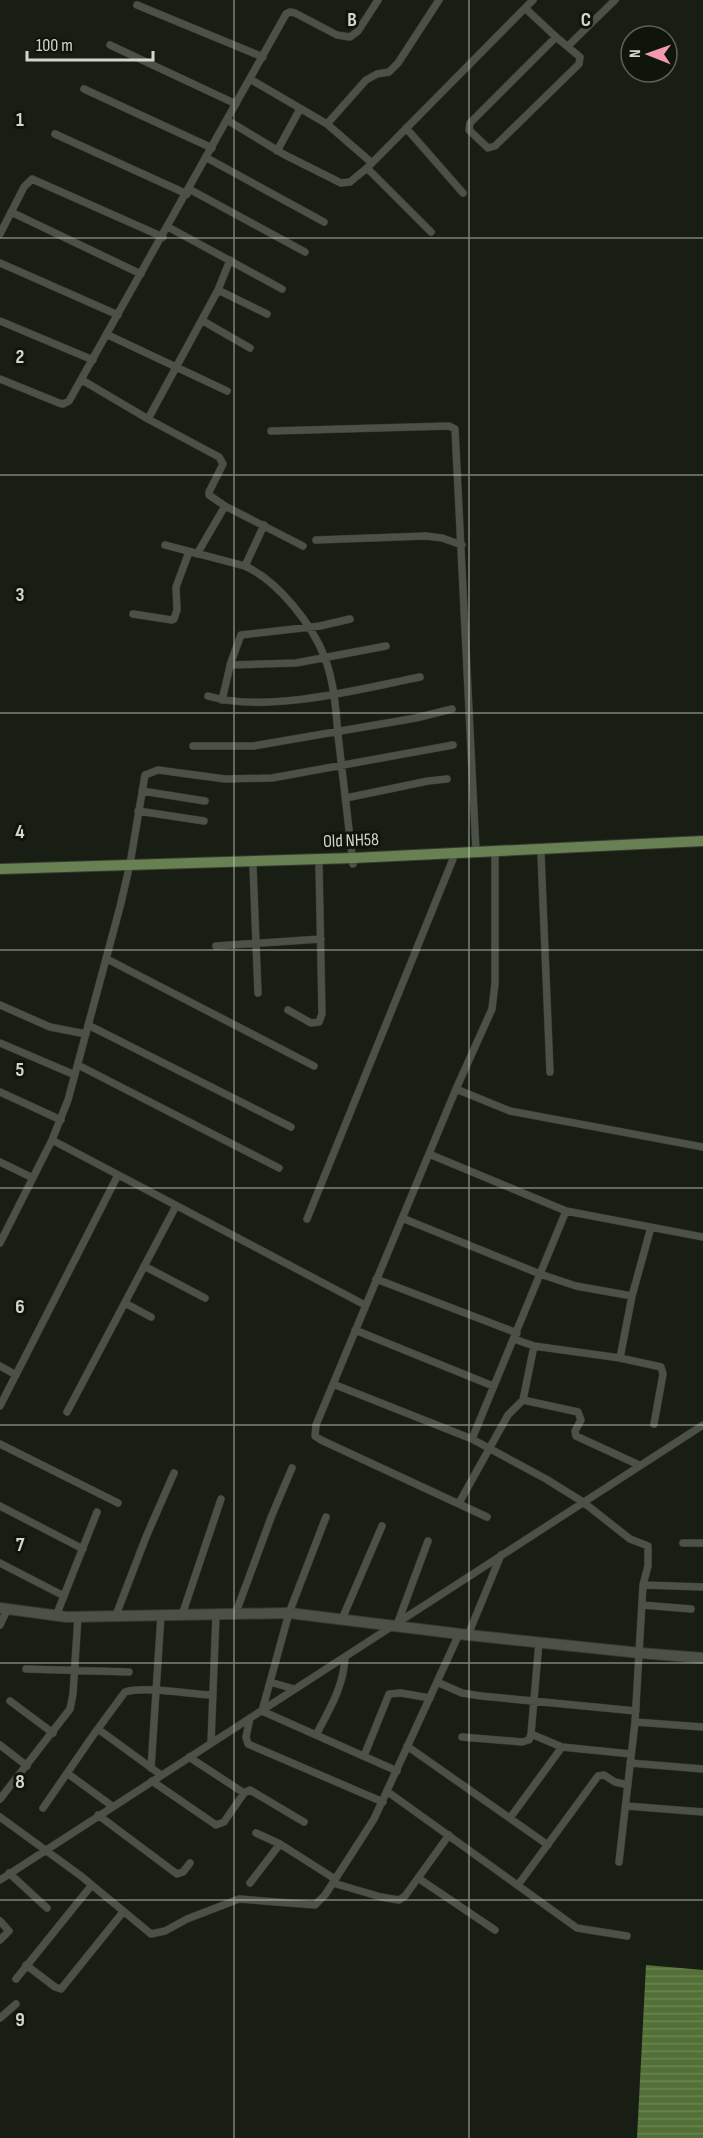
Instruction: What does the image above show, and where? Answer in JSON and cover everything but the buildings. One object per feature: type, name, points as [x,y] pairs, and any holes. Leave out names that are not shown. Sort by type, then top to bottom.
[{"type":"main road","name":"Old NH58","points":[[0,869],[253,867],[476,851],[703,841]]},
{"type":"main road","name":"Old NH58","points":[[0,875],[129,868],[453,859],[703,848]]},
{"type":"street","points":[[0,379],[63,404],[69,400],[163,237],[286,14],[290,12],[337,35],[350,37],[358,31],[378,0]]},
{"type":"street","points":[[327,123],[366,80],[377,74],[389,72],[398,63],[439,0]]},
{"type":"street","points":[[228,120],[340,183],[350,182],[369,166],[533,0]]},
{"type":"street","points":[[568,46],[615,0]]},
{"type":"street","points":[[137,5],[262,57]]},
{"type":"street","points":[[525,8],[580,57],[579,64],[495,146],[488,148],[469,130],[470,123],[556,37]]},
{"type":"street","points":[[110,45],[236,104]]},
{"type":"street","points":[[250,79],[300,110],[327,123],[430,232]]},
{"type":"street","points":[[84,89],[212,148]]},
{"type":"street","points":[[278,150],[300,110]]},
{"type":"street","points":[[406,128],[464,193]]},
{"type":"street","points":[[55,134],[188,191],[305,252]]},
{"type":"street","points":[[207,158],[324,222]]},
{"type":"street","points":[[0,234],[24,187],[32,179],[163,237]]},
{"type":"street","points":[[11,212],[141,274]]},
{"type":"street","points":[[168,227],[282,288]]},
{"type":"street","points":[[148,419],[219,290],[230,260]]},
{"type":"street","points":[[0,263],[118,315]]},
{"type":"street","points":[[219,290],[267,314]]},
{"type":"street","points":[[0,321],[93,360]]},
{"type":"street","points":[[203,321],[250,348]]},
{"type":"street","points":[[108,334],[227,391]]},
{"type":"street","points":[[82,381],[222,460],[223,464],[208,492],[212,498],[303,546]]},
{"type":"street","points":[[271,431],[452,426],[457,434],[476,851]]},
{"type":"street","points":[[197,554],[225,506]]},
{"type":"street","points":[[245,566],[264,525]]},
{"type":"street","points":[[316,540],[426,536],[442,538],[462,545]]},
{"type":"street","points":[[165,545],[254,570],[283,592],[308,627],[325,658],[334,694],[353,861]]},
{"type":"street","points":[[133,614],[174,619],[177,610],[176,587],[189,552]]},
{"type":"street","points":[[222,700],[230,665],[241,635],[308,627],[350,619]]},
{"type":"street","points":[[230,665],[275,665],[386,646]]},
{"type":"street","points":[[208,696],[222,700],[265,702],[334,694],[420,677]]},
{"type":"street","points":[[193,746],[253,746],[416,718],[452,709]]},
{"type":"street","points":[[0,1241],[61,1120],[107,959],[129,868],[145,775],[153,771],[246,780],[273,778],[453,745]]},
{"type":"street","points":[[346,798],[447,779]]},
{"type":"street","points":[[142,791],[205,801]]},
{"type":"street","points":[[138,811],[204,821]]},
{"type":"street","points":[[541,855],[550,1072]]},
{"type":"street","points":[[488,1517],[315,1436],[316,1425],[376,1278],[492,1009],[495,996],[495,856]]},
{"type":"street","points":[[308,1219],[453,859]]},
{"type":"street","points":[[288,1010],[311,1023],[319,1022],[321,1018],[319,864]]},
{"type":"street","points":[[253,867],[258,993]]},
{"type":"street","points":[[216,946],[321,939]]},
{"type":"street","points":[[107,959],[314,1065]]},
{"type":"street","points":[[0,1005],[50,1027],[86,1034]]},
{"type":"street","points":[[88,1025],[291,1127]]},
{"type":"street","points":[[0,1043],[75,1075]]},
{"type":"street","points":[[78,1065],[279,1168]]},
{"type":"street","points":[[456,1089],[510,1111],[703,1147]]},
{"type":"street","points":[[0,1092],[61,1120]]},
{"type":"street","points":[[52,1140],[365,1305]]},
{"type":"street","points":[[429,1154],[566,1211],[703,1237]]},
{"type":"street","points":[[0,1162],[33,1178]]},
{"type":"street","points":[[0,1406],[118,1175]]},
{"type":"street","points":[[67,1412],[176,1206]]},
{"type":"street","points":[[472,1439],[566,1211]]},
{"type":"street","points":[[402,1218],[540,1274],[576,1286],[632,1296]]},
{"type":"street","points":[[620,1358],[632,1296],[651,1227]]},
{"type":"street","points":[[144,1266],[205,1298]]},
{"type":"street","points":[[376,1278],[516,1336],[534,1346],[620,1358],[658,1366],[663,1370],[654,1425]]},
{"type":"street","points":[[125,1303],[151,1317]]},
{"type":"street","points":[[355,1330],[493,1386]]},
{"type":"street","points":[[459,1503],[508,1415],[523,1400],[534,1346]]},
{"type":"street","points":[[0,1366],[16,1375]]},
{"type":"street","points":[[333,1384],[472,1439],[546,1479],[582,1502],[630,1539],[648,1546],[649,1559],[642,1605],[635,1722],[619,1862]]},
{"type":"street","points":[[523,1400],[578,1412],[581,1420],[575,1434],[578,1438],[639,1465]]},
{"type":"street","points":[[0,1880],[703,1425]]},
{"type":"street","points":[[0,1444],[118,1503]]},
{"type":"street","points":[[235,1615],[292,1468]]},
{"type":"street","points":[[116,1615],[174,1473]]},
{"type":"street","points":[[182,1615],[221,1499]]},
{"type":"street","points":[[0,1506],[83,1549]]},
{"type":"street","points":[[56,1616],[98,1512]]},
{"type":"street","points":[[262,1711],[289,1613],[326,1517]]},
{"type":"street","points":[[342,1619],[382,1526]]},
{"type":"street","points":[[395,1624],[428,1541]]},
{"type":"street","points":[[683,1543],[703,1543]]},
{"type":"street","points":[[0,1817],[154,1935],[173,1928],[187,1919],[239,1899],[315,1905],[334,1881],[374,1819],[437,1682],[501,1555]]},
{"type":"street","points":[[0,1563],[64,1596]]},
{"type":"street","points":[[644,1585],[703,1587]]},
{"type":"street","points":[[642,1605],[691,1609]]},
{"type":"street","points":[[0,1625],[3,1609],[56,1616],[289,1613],[463,1634],[703,1658]]},
{"type":"street","points":[[212,1743],[216,1615]]},
{"type":"street","points":[[0,1799],[70,1709],[78,1616]]},
{"type":"street","points":[[152,1768],[161,1616]]},
{"type":"street","points":[[462,1737],[522,1743],[529,1740],[538,1642]]},
{"type":"street","points":[[316,1735],[341,1683],[345,1657]]},
{"type":"street","points":[[26,1669],[129,1672]]},
{"type":"street","points":[[270,1682],[294,1689]]},
{"type":"street","points":[[437,1682],[462,1693],[636,1711]]},
{"type":"street","points":[[43,1808],[125,1692],[134,1690],[212,1695]]},
{"type":"street","points":[[364,1756],[389,1694],[401,1693],[430,1698]]},
{"type":"street","points":[[10,1701],[52,1733]]},
{"type":"street","points":[[262,1711],[397,1771]]},
{"type":"street","points":[[250,1718],[246,1737],[248,1744],[383,1802]]},
{"type":"street","points":[[635,1722],[703,1727]]},
{"type":"street","points":[[98,1729],[161,1775]]},
{"type":"street","points":[[531,1734],[562,1747],[631,1754]]},
{"type":"street","points":[[407,1746],[548,1845]]},
{"type":"street","points":[[510,1818],[562,1747]]},
{"type":"street","points":[[2,1750],[27,1766]]},
{"type":"street","points":[[189,1757],[244,1793]]},
{"type":"street","points":[[630,1763],[703,1769]]},
{"type":"street","points":[[67,1773],[112,1806]]},
{"type":"street","points":[[518,1885],[599,1775],[628,1785]]},
{"type":"street","points":[[152,1781],[216,1824],[224,1822],[244,1793],[250,1790],[304,1822]]},
{"type":"street","points":[[388,1792],[577,1928],[627,1936]]},
{"type":"street","points":[[626,1806],[703,1812]]},
{"type":"street","points":[[99,1815],[177,1874],[183,1872],[190,1863]]},
{"type":"street","points":[[256,1833],[280,1844],[334,1881],[381,1897],[399,1900],[405,1896],[449,1835]]},
{"type":"street","points":[[250,1883],[280,1844]]},
{"type":"street","points":[[9,1873],[47,1908]]},
{"type":"street","points":[[418,1878],[495,1930]]},
{"type":"street","points":[[16,1979],[91,1886]]},
{"type":"street","points":[[26,1965],[55,1988],[61,1989],[123,1912]]},
{"type":"street","points":[[0,1921],[9,1931],[0,1940]]},
{"type":"street","points":[[0,2018],[16,2004]]},
{"type":"shaded area","points":[[646,1965],[703,1970],[703,2138],[637,2138]]}]
